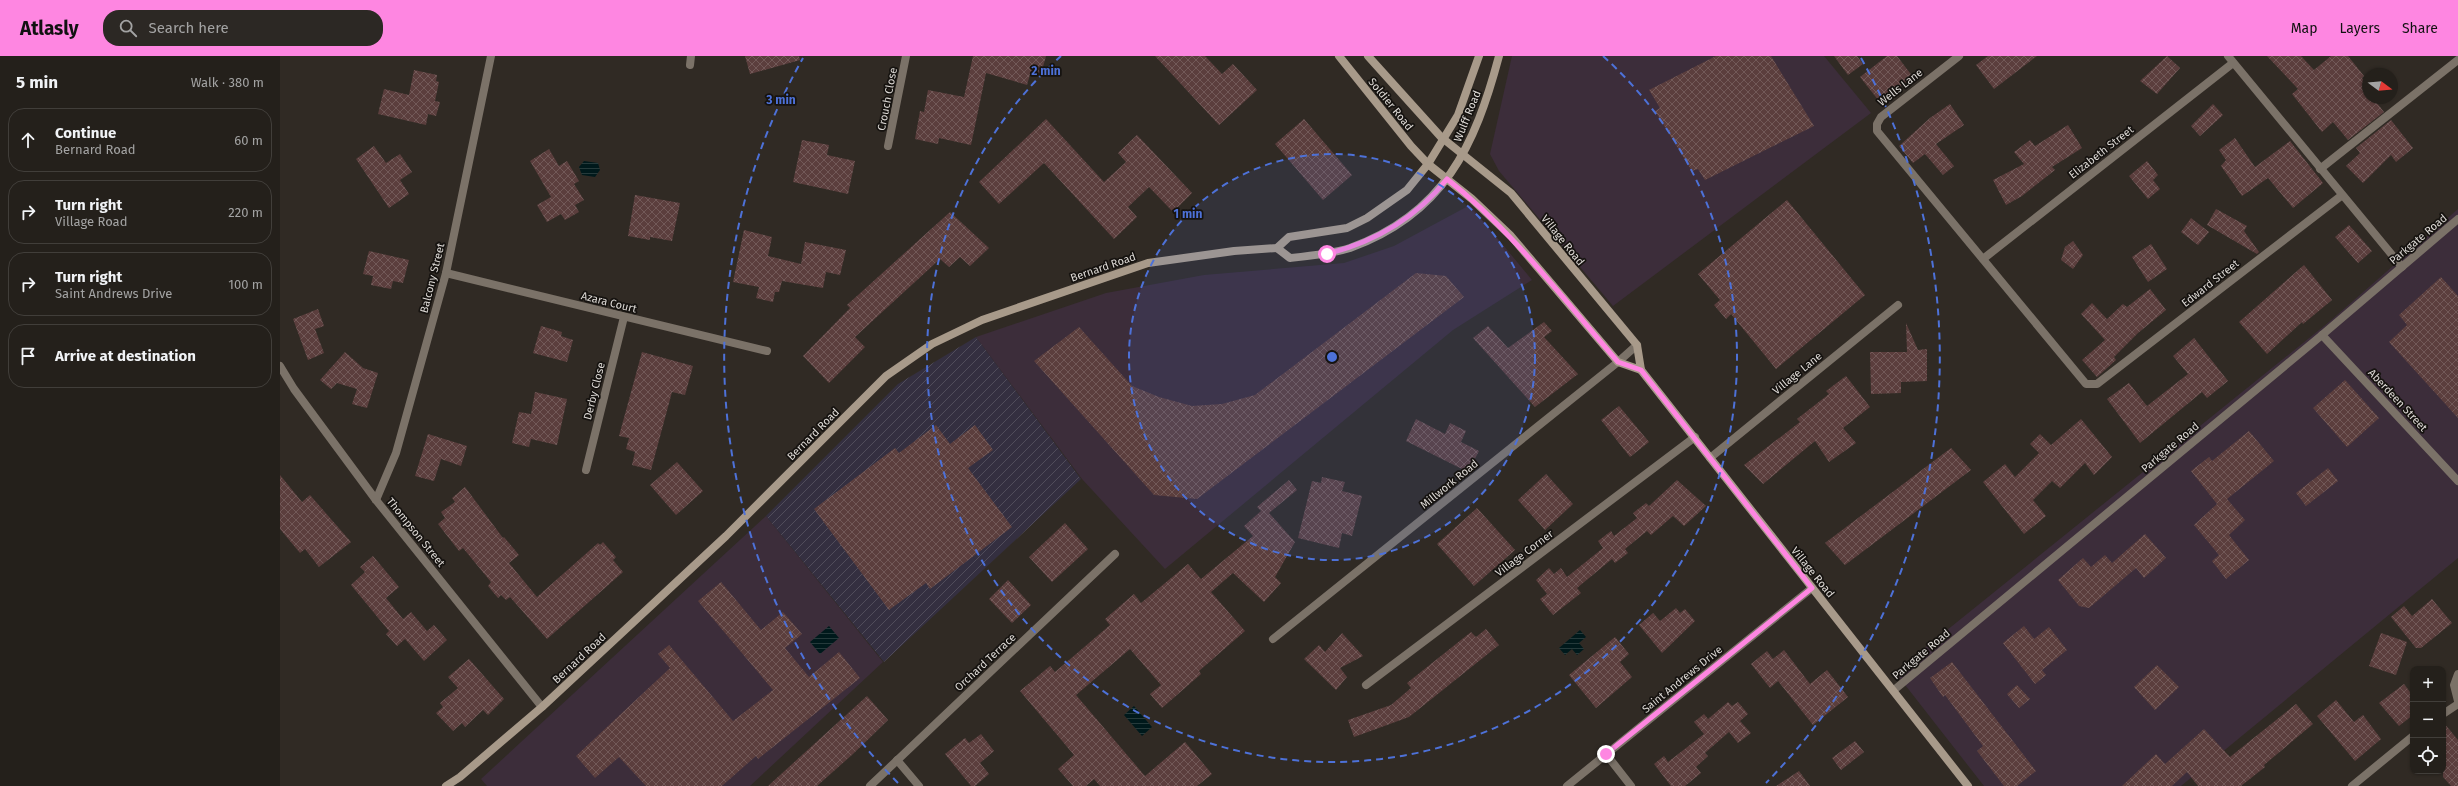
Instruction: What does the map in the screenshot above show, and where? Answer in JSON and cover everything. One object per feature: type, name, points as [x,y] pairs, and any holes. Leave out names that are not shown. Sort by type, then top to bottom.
[{"type":"main road","name":"Soldier Road","points":[[1339,56],[1411,146],[1428,164]]},
{"type":"main road","name":"Soldier Road","points":[[1368,56],[1444,140]]},
{"type":"main road","name":"Wulff Road","points":[[1428,164],[1458,115],[1479,56]]},
{"type":"main road","name":"Wulff Road","points":[[1447,179],[1463,154],[1485,105],[1499,56]]},
{"type":"main road","name":"Village Road","points":[[1444,140],[1510,193],[1637,345],[1641,370],[1968,786]]},
{"type":"main road","points":[[1428,164],[1486,211],[1511,236],[1618,362],[1641,370]]},
{"type":"main road","name":"Bernard Road","points":[[446,786],[460,777],[542,707],[726,536],[886,376],[932,344],[982,320],[1148,263],[1234,251],[1277,248],[1289,238],[1347,228],[1366,218],[1407,190],[1428,164]]},
{"type":"main road","points":[[1277,248],[1290,258],[1327,254],[1350,248],[1381,234],[1412,215],[1424,205],[1447,179]]},
{"type":"street","name":"Balcony Street","points":[[376,500],[396,453],[446,273],[491,56]]},
{"type":"street","points":[[690,65],[691,56]]},
{"type":"street","name":"Crouch Close","points":[[888,146],[906,56]]},
{"type":"street","name":"Wells Lane","points":[[1959,56],[1881,116],[1877,124],[1877,131],[1983,259]]},
{"type":"street","points":[[2228,56],[2402,267]]},
{"type":"street","points":[[2320,169],[2458,60]]},
{"type":"street","name":"Elizabeth Street","points":[[1983,259],[2233,63]]},
{"type":"street","name":"Edward Street","points":[[1983,259],[2086,384],[2092,385],[2097,384],[2342,196]]},
{"type":"street","name":"Parkgate Road","points":[[1894,690],[2322,335],[2458,219]]},
{"type":"street","name":"Azara Court","points":[[446,273],[768,351]]},
{"type":"street","name":"Village Lane","points":[[1710,458],[1898,305]]},
{"type":"street","name":"Derby Close","points":[[586,470],[624,317]]},
{"type":"street","name":"Aberdeen Street","points":[[2322,335],[2458,481]]},
{"type":"street","name":"Millwork Road","points":[[1273,639],[1618,362],[1637,345]]},
{"type":"street","name":"Thompson Street","points":[[280,366],[294,389],[376,500],[542,707]]},
{"type":"street","name":"Village Corner","points":[[1366,685],[1695,437]]},
{"type":"street","name":"Orchard Terrace","points":[[870,786],[1115,554]]},
{"type":"street","name":"Saint Andrews Drive","points":[[1567,786],[1812,588]]},
{"type":"street","points":[[2446,712],[2458,703],[2454,685],[2458,674]]},
{"type":"street","points":[[2352,786],[2411,738]]},
{"type":"street","points":[[1606,754],[1631,786]]},
{"type":"street","points":[[897,760],[919,786]]},
{"type":"shaded area","points":[[1512,56],[1824,56],[1871,113],[1613,306],[1499,171],[1490,154]]},
{"type":"shaded area","points":[[1470,205],[1532,280],[1453,330],[1165,569],[1082,479],[976,337],[1106,293],[1204,275],[1344,263],[1394,246]]},
{"type":"shaded area","points":[[2458,209],[2458,558],[2181,786],[1984,786],[1895,672],[2329,322]]},
{"type":"shaded area","points":[[976,337],[1081,479],[884,662],[766,516],[898,384]]},
{"type":"shaded area","points":[[766,516],[883,662],[750,786],[487,786],[481,779]]},
{"type":"water","points":[[584,161],[598,163],[600,170],[595,177],[582,175],[579,167]]},
{"type":"water","points":[[829,626],[839,638],[820,654],[810,642]]},
{"type":"water","points":[[1580,630],[1586,637],[1579,643],[1584,649],[1577,655],[1572,649],[1565,655],[1559,648]]},
{"type":"water","points":[[1134,706],[1152,727],[1142,736],[1124,715]]},
{"type":"building","points":[[745,56],[799,56],[800,60],[750,74]]},
{"type":"building","points":[[973,56],[1046,56],[1041,74],[1031,71],[1027,85],[986,73],[971,145],[939,138],[938,144],[915,139],[920,111],[924,112],[928,90],[964,97]]},
{"type":"building","points":[[1155,56],[1205,56],[1222,74],[1233,64],[1257,90],[1219,125]]},
{"type":"building","points":[[1716,56],[1771,56],[1814,126],[1705,180],[1698,169],[1692,171],[1655,111],[1660,108],[1649,90]]},
{"type":"building","points":[[1834,56],[1857,56],[1863,64],[1848,75]]},
{"type":"building","points":[[1887,56],[1897,56],[1913,77],[1879,101],[1860,77]]},
{"type":"building","points":[[1988,56],[2037,56],[1994,89],[1976,65]]},
{"type":"building","points":[[2167,56],[2180,68],[2157,94],[2140,81]]},
{"type":"building","points":[[2267,56],[2301,56],[2314,70],[2331,56],[2348,56],[2362,74],[2362,104],[2378,104],[2384,112],[2348,140],[2333,122],[2322,132],[2292,94],[2298,89]]},
{"type":"building","points":[[414,70],[437,75],[436,81],[439,82],[435,101],[440,102],[436,116],[428,114],[426,125],[378,114],[384,89],[409,95]]},
{"type":"building","points":[[1950,104],[1964,125],[1936,144],[1954,166],[1943,175],[1925,154],[1913,163],[1899,146],[1930,118]]},
{"type":"building","points":[[2213,104],[2223,115],[2200,136],[2191,126]]},
{"type":"building","points":[[1046,119],[1104,182],[1126,162],[1118,153],[1137,135],[1192,193],[1173,212],[1149,187],[1128,207],[1137,217],[1114,239],[1044,163],[999,204],[979,182]]},
{"type":"building","points":[[1304,119],[1352,175],[1323,200],[1275,144]]},
{"type":"building","points":[[2391,120],[2413,148],[2396,162],[2391,155],[2363,183],[2346,166],[2360,153],[2356,148]]},
{"type":"building","points":[[2068,125],[2082,148],[2052,167],[2055,170],[2022,196],[2006,205],[1993,180],[2024,164],[2014,152],[2030,140],[2035,146]]},
{"type":"building","points":[[2235,138],[2255,167],[2290,141],[2323,183],[2293,208],[2268,178],[2242,196],[2221,166],[2226,160],[2219,150]]},
{"type":"building","points":[[802,140],[829,145],[827,155],[855,161],[848,194],[793,182]]},
{"type":"building","points":[[374,146],[386,163],[400,154],[412,172],[400,180],[409,194],[389,208],[356,159]]},
{"type":"building","points":[[549,149],[559,166],[567,161],[579,181],[574,184],[584,200],[575,205],[579,212],[565,220],[561,214],[547,222],[537,205],[551,197],[530,161]]},
{"type":"building","points":[[2147,161],[2158,175],[2153,180],[2160,189],[2148,199],[2129,176]]},
{"type":"building","points":[[635,195],[680,203],[672,241],[650,237],[650,240],[628,236]]},
{"type":"building","points":[[1787,200],[1865,295],[1776,369],[1731,314],[1726,319],[1714,305],[1720,300],[1698,274]]},
{"type":"building","points":[[2216,209],[2247,226],[2244,231],[2259,252],[2257,254],[2207,225]]},
{"type":"building","points":[[950,212],[989,248],[970,266],[960,257],[949,267],[940,259],[855,337],[865,347],[829,383],[803,356],[850,308],[847,305]]},
{"type":"building","points":[[2191,218],[2209,232],[2198,245],[2181,232]]},
{"type":"building","points":[[2349,225],[2372,251],[2358,263],[2335,237]]},
{"type":"building","points":[[744,230],[772,237],[768,256],[801,264],[805,242],[846,250],[840,275],[826,272],[823,288],[782,281],[779,292],[775,292],[773,302],[756,298],[759,287],[733,282]]},
{"type":"building","points":[[2073,241],[2083,255],[2073,269],[2061,260],[2065,247]]},
{"type":"building","points":[[2151,244],[2167,269],[2148,282],[2132,257]]},
{"type":"building","points":[[369,251],[409,260],[403,283],[393,281],[391,289],[371,285],[373,276],[363,274]]},
{"type":"building","points":[[2304,265],[2332,300],[2303,324],[2302,322],[2267,354],[2239,322]]},
{"type":"building","points":[[1416,273],[1446,276],[1464,297],[1197,499],[1154,495],[1034,361],[1079,327],[1132,386],[1159,397],[1192,406],[1222,404],[1255,395]]},
{"type":"building","points":[[2441,277],[2458,296],[2458,418],[2389,342],[2407,325],[2399,315]]},
{"type":"building","points":[[2150,289],[2166,310],[2138,333],[2114,357],[2116,360],[2097,377],[2082,360],[2105,340],[2081,314],[2092,303],[2107,319],[2123,304],[2127,307]]},
{"type":"building","points":[[318,309],[324,326],[315,329],[324,353],[308,360],[293,319]]},
{"type":"building","points":[[1544,322],[1552,331],[1544,337],[1578,374],[1535,407],[1473,338],[1488,326],[1508,348]]},
{"type":"building","points":[[1906,323],[1918,350],[1927,349],[1927,381],[1901,382],[1901,393],[1871,394],[1870,352],[1907,352]]},
{"type":"building","points":[[541,326],[562,332],[561,336],[573,340],[567,362],[533,353]]},
{"type":"building","points":[[2194,338],[2228,381],[2207,398],[2202,392],[2140,443],[2107,399],[2129,383],[2147,406],[2188,374],[2173,356]]},
{"type":"building","points":[[345,352],[363,368],[378,373],[367,408],[352,404],[357,389],[337,383],[331,389],[320,380]]},
{"type":"building","points":[[642,352],[693,366],[685,395],[672,392],[651,470],[632,465],[635,452],[626,449],[629,438],[619,436]]},
{"type":"building","points":[[1846,376],[1870,407],[1843,428],[1856,443],[1829,462],[1815,441],[1763,484],[1744,465],[1800,422],[1797,419],[1829,394],[1826,391]]},
{"type":"building","points":[[2345,380],[2379,418],[2347,447],[2313,408]]},
{"type":"building","points":[[535,392],[567,399],[557,445],[531,439],[529,447],[512,443],[519,412],[531,414]]},
{"type":"building","points":[[1619,406],[1649,442],[1630,457],[1601,420]]},
{"type":"building","points":[[1416,419],[1445,434],[1450,423],[1466,431],[1461,442],[1479,451],[1468,472],[1406,441]]},
{"type":"building","points":[[2081,419],[2112,457],[2094,475],[2085,463],[2060,488],[2052,481],[2033,500],[2046,516],[2024,534],[1983,482],[2005,464],[2015,477],[2039,453],[2030,444],[2040,434],[2051,445]]},
{"type":"building","points":[[936,425],[950,444],[975,425],[993,450],[968,468],[1012,527],[930,589],[926,583],[889,610],[814,509],[895,448],[899,453]]},
{"type":"building","points":[[2249,431],[2274,461],[2227,499],[2245,520],[2229,535],[2249,560],[2226,579],[2212,561],[2219,555],[2194,525],[2217,504],[2191,471],[2209,457],[2212,461]]},
{"type":"building","points":[[428,434],[467,446],[461,466],[441,459],[434,481],[415,476]]},
{"type":"building","points":[[1951,448],[1971,470],[1845,565],[1825,543]]},
{"type":"building","points":[[677,462],[703,491],[676,515],[650,485]]},
{"type":"building","points":[[2328,468],[2338,481],[2306,506],[2296,493]]},
{"type":"building","points":[[1546,474],[1573,504],[1545,530],[1518,500]]},
{"type":"building","points":[[280,475],[302,502],[310,495],[351,542],[319,567],[305,549],[300,553],[280,529]]},
{"type":"building","points":[[1322,477],[1345,482],[1342,491],[1362,496],[1352,536],[1342,533],[1339,548],[1298,538],[1312,481],[1321,483]]},
{"type":"building","points":[[1289,480],[1297,490],[1269,513],[1295,542],[1275,577],[1281,583],[1264,602],[1233,573],[1211,592],[1245,631],[1199,671],[1201,674],[1162,708],[1150,694],[1161,685],[1130,649],[1076,695],[1145,776],[1185,742],[1212,774],[1197,786],[1100,786],[1094,779],[1086,786],[1073,786],[1058,769],[1074,755],[1020,691],[1050,666],[1055,672],[1110,625],[1105,619],[1134,594],[1141,603],[1188,564],[1201,579],[1253,536],[1244,526],[1261,511],[1257,507]]},
{"type":"building","points":[[1677,480],[1706,506],[1684,526],[1673,516],[1651,535],[1647,531],[1625,549],[1628,553],[1615,563],[1612,559],[1577,588],[1581,593],[1553,615],[1540,599],[1547,594],[1536,580],[1549,568],[1554,574],[1561,568],[1567,577],[1603,548],[1598,541],[1611,531],[1614,536],[1637,518],[1633,513],[1646,503],[1649,506]]},
{"type":"building","points":[[465,487],[503,538],[504,537],[519,555],[509,563],[537,597],[598,543],[600,545],[603,542],[616,557],[613,560],[623,572],[547,639],[510,597],[506,600],[501,595],[498,598],[488,586],[491,582],[463,548],[459,551],[438,524],[445,518],[441,512],[455,502],[452,498]]},
{"type":"building","points":[[1477,508],[1515,550],[1474,586],[1437,544]]},
{"type":"building","points":[[1065,523],[1088,549],[1052,582],[1029,557]]},
{"type":"building","points":[[2145,534],[2166,558],[2144,578],[2136,568],[2089,608],[2079,606],[2058,580],[2083,558],[2091,567],[2105,555],[2112,563]]},
{"type":"building","points":[[373,556],[399,587],[386,598],[403,619],[411,612],[427,631],[434,625],[447,640],[424,661],[405,639],[397,646],[386,634],[389,631],[351,585],[365,572],[360,567]]},
{"type":"building","points":[[1008,580],[1031,605],[1012,623],[989,599]]},
{"type":"building","points":[[721,582],[761,630],[783,612],[802,634],[785,648],[809,677],[839,652],[860,678],[758,759],[756,756],[722,786],[646,786],[619,757],[595,778],[576,756],[670,668],[658,654],[669,645],[733,721],[773,690],[698,601]]},
{"type":"building","points":[[2432,599],[2452,623],[2421,648],[2416,648],[2391,617],[2404,606],[2412,616]]},
{"type":"building","points":[[1676,608],[1680,613],[1685,609],[1695,621],[1662,653],[1639,625],[1653,613],[1660,621]]},
{"type":"building","points":[[2024,626],[2034,639],[2049,627],[2067,650],[2042,670],[2046,675],[2035,684],[2003,643]]},
{"type":"building","points":[[1486,629],[1499,645],[1409,717],[1354,737],[1348,720],[1391,705],[1411,688],[1407,683],[1471,632],[1476,637]]},
{"type":"building","points":[[1342,633],[1363,656],[1340,668],[1347,677],[1336,690],[1304,659],[1319,645],[1325,652]]},
{"type":"building","points":[[2381,633],[2407,642],[2396,675],[2369,666]]},
{"type":"building","points":[[1615,637],[1629,654],[1620,662],[1632,677],[1596,708],[1569,675]]},
{"type":"building","points":[[1784,650],[1810,684],[1827,670],[1848,697],[1813,725],[1778,681],[1770,688],[1751,664],[1767,651],[1773,659]]},
{"type":"building","points":[[469,659],[504,699],[488,715],[483,710],[465,727],[462,723],[453,731],[436,713],[443,707],[440,703],[458,688],[448,677]]},
{"type":"building","points":[[1952,662],[2036,771],[2017,786],[2004,786],[1977,751],[1983,746],[1945,695],[1943,697],[1930,678]]},
{"type":"building","points":[[2157,665],[2179,687],[2155,710],[2134,687]]},
{"type":"building","points":[[2404,684],[2410,692],[2410,717],[2399,726],[2379,703]]},
{"type":"building","points":[[2017,685],[2030,699],[2019,708],[2007,694]]},
{"type":"building","points":[[867,696],[888,720],[853,754],[817,786],[768,786]]},
{"type":"building","points":[[2336,700],[2354,722],[2363,715],[2381,739],[2355,761],[2317,716]]},
{"type":"building","points":[[1728,702],[1732,706],[1738,702],[1748,714],[1740,721],[1751,733],[1738,743],[1729,732],[1705,753],[1708,756],[1696,767],[1701,773],[1685,786],[1671,786],[1654,764],[1664,756],[1668,762],[1704,734],[1694,722],[1704,714],[1708,719]]},
{"type":"building","points":[[2296,704],[2313,724],[2264,765],[2265,767],[2241,786],[2198,786],[2187,772],[2172,786],[2122,786],[2156,754],[2165,764],[2204,729],[2230,757]]},
{"type":"building","points":[[2446,726],[2458,740],[2458,786],[2451,786],[2443,777],[2443,774],[2446,774]]},
{"type":"building","points":[[981,734],[994,751],[980,763],[989,774],[975,786],[971,786],[945,754],[965,738],[969,743]]},
{"type":"building","points":[[1855,741],[1864,752],[1841,770],[1832,758]]},
{"type":"building","points":[[1799,771],[1810,786],[1776,786]]},
{"type":"route","points":[[1327,254],[1350,248],[1381,234],[1412,215],[1437,192],[1447,179],[1472,199],[1511,236],[1547,281],[1618,362],[1641,370],[1812,588],[1606,754]]}]
